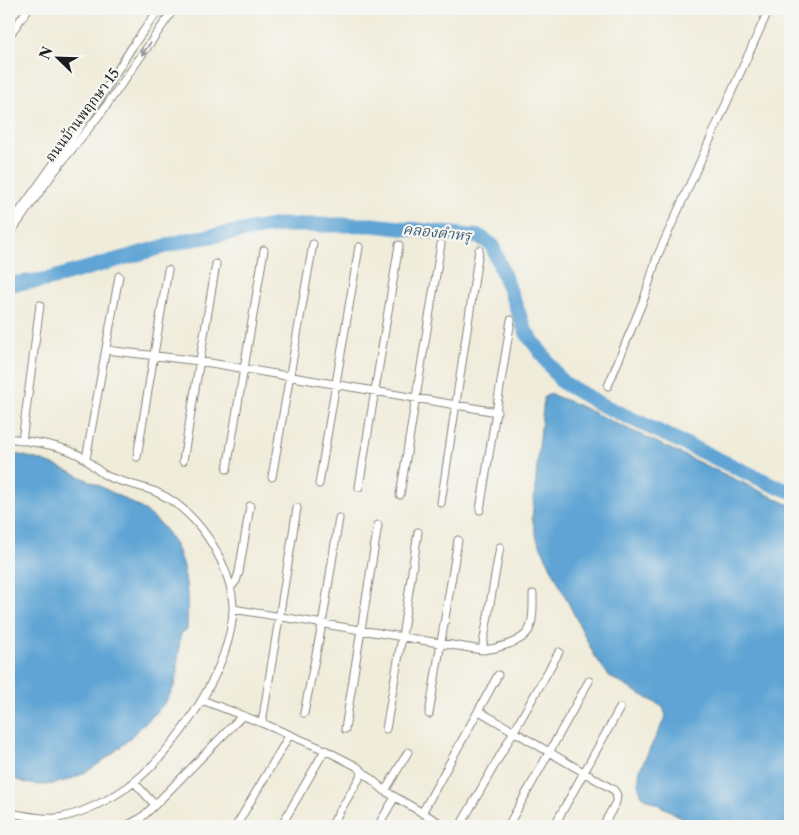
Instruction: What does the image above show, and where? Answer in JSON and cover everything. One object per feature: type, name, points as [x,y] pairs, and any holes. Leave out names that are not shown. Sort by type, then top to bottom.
[{"type":"street","points":[[9,36],[28,9]]},
{"type":"street","name":"ถนนบ้านพฤกษา 15","points":[[9,226],[97,103],[132,47],[159,9]]},
{"type":"street","name":"ถนนบ้านพฤกษา 15","points":[[9,235],[54,172],[104,109],[174,9]]},
{"type":"street","points":[[608,386],[644,296],[657,257],[769,9]]},
{"type":"street","points":[[97,103],[104,109]]},
{"type":"street","points":[[272,477],[313,244]]},
{"type":"street","points":[[400,496],[441,244]]},
{"type":"street","points":[[360,487],[399,245]]},
{"type":"street","points":[[319,484],[359,247]]},
{"type":"street","points":[[227,469],[264,250]]},
{"type":"street","points":[[441,503],[479,250]]},
{"type":"street","points":[[183,460],[216,264]]},
{"type":"street","points":[[137,457],[168,270]]},
{"type":"street","points":[[86,459],[119,276]]},
{"type":"street","points":[[22,440],[40,306]]},
{"type":"street","points":[[480,510],[511,320]]},
{"type":"street","points":[[106,350],[155,354],[200,361],[497,412]]},
{"type":"street","points":[[9,438],[76,453],[106,476],[156,492],[175,504],[195,521],[208,539],[223,566],[231,587],[233,609],[229,634],[221,659],[202,700],[178,734],[134,782],[100,803],[75,814],[56,818],[38,818],[9,813]]},
{"type":"street","points":[[231,587],[236,581],[239,572],[250,506]]},
{"type":"street","points":[[262,723],[297,508]]},
{"type":"street","points":[[304,713],[322,625],[339,518]]},
{"type":"street","points":[[345,729],[378,525]]},
{"type":"street","points":[[386,729],[418,532]]},
{"type":"street","points":[[429,714],[458,540]]},
{"type":"street","points":[[482,650],[500,547]]},
{"type":"street","points":[[233,609],[482,650],[503,647],[529,631],[533,594]]},
{"type":"street","points":[[460,826],[558,652]]},
{"type":"street","points":[[422,813],[498,675]]},
{"type":"street","points":[[508,826],[589,681]]},
{"type":"street","points":[[202,700],[262,723],[325,750],[356,766],[385,792],[445,826]]},
{"type":"street","points":[[554,826],[620,708]]},
{"type":"street","points":[[479,711],[614,790],[617,795],[616,802],[604,826]]},
{"type":"street","points":[[126,826],[141,818],[155,805],[242,716]]},
{"type":"street","points":[[236,826],[290,736]]},
{"type":"street","points":[[282,826],[325,750]]},
{"type":"street","points":[[385,792],[408,752]]},
{"type":"street","points":[[331,826],[363,772]]},
{"type":"street","points":[[134,782],[155,805]]},
{"type":"street","points":[[378,826],[395,798]]},
{"type":"street","points":[[424,826],[429,817]]},
{"type":"water","points":[[550,394],[571,402],[790,505],[790,826],[698,826],[642,796],[638,784],[640,769],[666,716],[663,707],[610,677],[595,657],[537,539],[532,518],[544,397]]},
{"type":"water","points":[[9,453],[44,461],[98,485],[141,508],[156,520],[176,547],[182,562],[187,594],[187,630],[181,633],[175,682],[163,705],[117,750],[88,771],[56,783],[40,785],[21,782],[9,776]]},
{"type":"waterway","name":"คลองตำหรุ","points":[[9,284],[46,280],[187,240],[280,225],[373,225],[480,237],[492,245],[526,332],[562,382],[598,403],[773,485],[790,491]]}]
